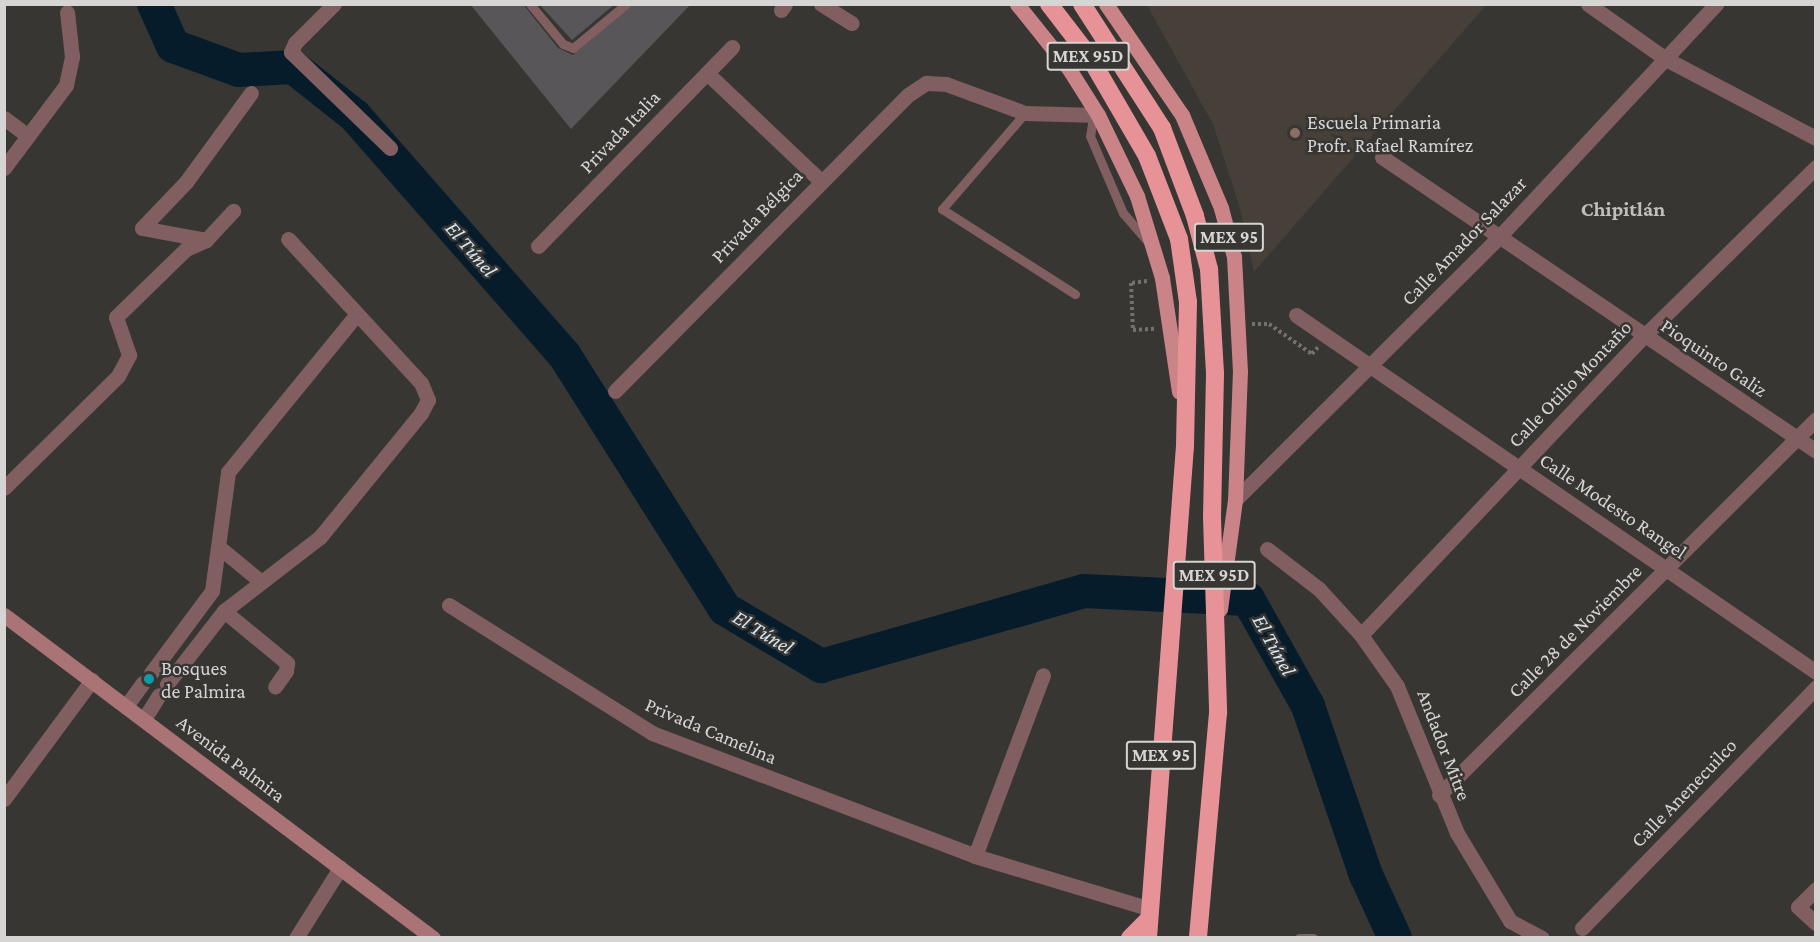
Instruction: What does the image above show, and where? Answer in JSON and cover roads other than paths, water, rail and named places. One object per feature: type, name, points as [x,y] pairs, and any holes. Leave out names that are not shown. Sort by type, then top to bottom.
[{"type":"highway","name":"MEX 95D","points":[[1049,4],[1123,110],[1158,182],[1179,239],[1188,302],[1185,446]]},
{"type":"highway","name":"MEX 95D","points":[[1082,4],[1162,128],[1189,195],[1209,269],[1215,374],[1212,517],[1217,634]]},
{"type":"highway","name":"MEX 95","points":[[1148,938],[1176,523],[1185,446]]},
{"type":"highway","name":"MEX 95","points":[[1197,938],[1218,713],[1217,634]]},
{"type":"highway","points":[[1130,938],[1149,914]]},
{"type":"main road","name":"MEX 95","points":[[1017,4],[1069,69],[1099,116],[1137,195],[1166,302],[1185,446]]},
{"type":"main road","name":"MEX 95","points":[[1106,4],[1182,115],[1221,208],[1234,257],[1240,371],[1234,506],[1217,634]]},
{"type":"main road","name":"Avenida Palmira","points":[[4,615],[433,938]]},
{"type":"street","points":[[334,4],[295,43],[291,52],[390,148]]},
{"type":"street","points":[[821,4],[852,23]]},
{"type":"street","points":[[1588,4],[1666,59],[1815,138]]},
{"type":"street","name":"Calle Amador Salazar","points":[[1234,506],[1498,238],[1716,4]]},
{"type":"street","points":[[4,168],[66,85],[72,57],[68,12]]},
{"type":"street","name":"Privada Italia","points":[[538,246],[732,47]]},
{"type":"street","name":"Privada Bélgica","points":[[615,391],[822,182],[707,73]]},
{"type":"street","points":[[822,182],[908,95],[926,83],[946,84],[1025,113],[1099,116]]},
{"type":"street","points":[[206,240],[142,228],[186,182],[250,93]]},
{"type":"street","points":[[4,118],[28,136]]},
{"type":"street","name":"Pioquinto Galiz","points":[[1382,158],[1815,451]]},
{"type":"street","name":"Calle Otilio Montaño","points":[[1361,635],[1644,336],[1815,167]]},
{"type":"street","points":[[4,488],[118,376],[129,355],[116,317],[186,249],[206,240],[233,211]]},
{"type":"street","points":[[144,720],[163,689],[224,611],[260,580],[320,537],[421,413],[428,400],[421,383],[288,239]]},
{"type":"street","points":[[126,706],[212,591],[220,548],[228,472],[357,314]]},
{"type":"street","name":"Calle Modesto Rangel","points":[[1296,315],[1369,368],[1669,568],[1815,672]]},
{"type":"street","name":"Calle 28 de Noviembre","points":[[1439,795],[1669,568],[1815,419]]},
{"type":"street","points":[[220,548],[260,580]]},
{"type":"street","name":"Andador Mitre","points":[[1267,549],[1319,589],[1361,635],[1398,686],[1424,744],[1439,795],[1457,833],[1510,921],[1542,938]]},
{"type":"street","name":"Privada Camelina","points":[[449,605],[652,733],[975,856],[1149,914]]},
{"type":"street","points":[[224,611],[287,663],[286,671],[275,687]]},
{"type":"street","points":[[975,856],[1043,675]]},
{"type":"street","points":[[4,799],[92,680]]},
{"type":"street","name":"Calle Anenecuilco","points":[[1582,928],[1815,687]]},
{"type":"street","points":[[296,938],[340,868]]},
{"type":"street","points":[[1815,889],[1798,907],[1815,923]]},
{"type":"lane","points":[[530,4],[564,44],[573,48],[626,4]]},
{"type":"lane","points":[[1025,113],[942,209],[1075,294]]},
{"type":"lane","points":[[1299,938],[1313,938]]},
{"type":"waterway","name":"El Túnel","points":[[154,4],[173,46],[239,70],[293,67],[355,116],[565,356],[725,609],[821,666],[1084,591],[1248,599],[1308,706],[1366,875],[1395,938]]},
{"type":"place","name":"Escuela Primaria Profr. Rafael Ramírez","points":[[1295,133]]},
{"type":"place","name":"Bosques de Palmira","points":[[149,679]]},
{"type":"district","name":"Chipitlán","points":[[1623,209]]}]
